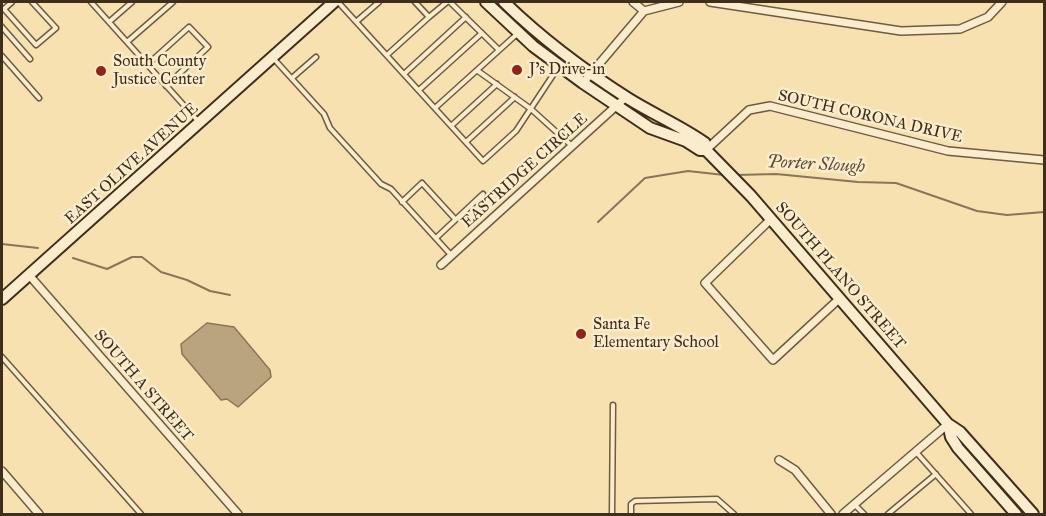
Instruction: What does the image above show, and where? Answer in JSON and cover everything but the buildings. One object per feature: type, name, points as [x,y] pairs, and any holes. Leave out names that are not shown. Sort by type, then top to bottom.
[{"type":"main road","name":"EAST OLIVE AVENUE","points":[[2,299],[336,2]]},
{"type":"main road","name":"SOUTH PLANO STREET","points":[[486,2],[518,33],[617,106],[650,128],[686,141],[700,150],[706,150]]},
{"type":"main road","name":"SOUTH PLANO STREET","points":[[504,2],[561,51],[626,97],[705,143],[706,150],[738,181],[948,424],[960,432],[1033,514]]},
{"type":"main road","points":[[518,33],[526,32],[552,51],[561,51]]},
{"type":"main road","name":"SOUTH PLANO STREET","points":[[948,424],[951,437],[958,448],[1016,514]]},
{"type":"street","points":[[633,2],[644,11]]},
{"type":"street","points":[[583,82],[644,11],[679,2]]},
{"type":"street","points":[[710,2],[901,31],[960,29],[987,17],[1002,2]]},
{"type":"street","name":"EASTRIDGE CIRCLE","points":[[441,265],[626,97]]},
{"type":"street","name":"SOUTH CORONA DRIVE","points":[[706,150],[749,110],[770,106],[948,151],[1044,160]]},
{"type":"street","points":[[770,220],[705,283],[773,360],[840,298]]},
{"type":"street","name":"SOUTH A STREET","points":[[29,275],[238,514]]},
{"type":"street","points":[[843,514],[948,424]]},
{"type":"street","points":[[779,460],[795,470],[831,514]]},
{"type":"street","points":[[2,471],[39,514]]},
{"type":"street","points":[[25,514],[33,508]]},
{"type":"lane","points":[[12,2],[4,9],[36,45],[56,28],[32,2]]},
{"type":"lane","points":[[91,2],[200,123]]},
{"type":"lane","points":[[109,22],[132,2]]},
{"type":"lane","points":[[127,42],[173,2]]},
{"type":"lane","points":[[336,2],[357,21],[483,161],[516,131],[560,66]]},
{"type":"lane","points":[[357,21],[379,2]]},
{"type":"lane","points":[[415,2],[429,17]]},
{"type":"lane","points":[[387,55],[448,2],[499,50]]},
{"type":"lane","points":[[404,74],[466,17]]},
{"type":"lane","points":[[2,27],[30,59]]},
{"type":"lane","points":[[147,65],[189,27],[208,47],[166,86]]},
{"type":"lane","points":[[419,90],[482,33]]},
{"type":"lane","points":[[435,108],[518,33]]},
{"type":"lane","points":[[2,56],[39,98]]},
{"type":"lane","points":[[273,57],[324,114],[330,128],[381,184],[391,189],[452,255]]},
{"type":"lane","points":[[292,78],[316,57]]},
{"type":"lane","points":[[478,71],[531,109],[572,146]]},
{"type":"lane","points":[[451,126],[497,84]]},
{"type":"lane","points":[[466,142],[515,97]]},
{"type":"lane","points":[[402,202],[422,183],[455,219]]},
{"type":"lane","points":[[436,238],[483,194]]},
{"type":"lane","points":[[2,357],[141,514]]},
{"type":"lane","points":[[612,514],[613,405]]},
{"type":"lane","points":[[916,452],[971,514]]},
{"type":"lane","points":[[888,514],[936,474]]},
{"type":"lane","points":[[631,514],[631,504],[635,501],[717,499],[734,514]]},
{"type":"lane","points":[[855,504],[864,514]]},
{"type":"shaded area","points":[[207,323],[234,327],[270,370],[271,377],[238,407],[227,399],[221,400],[182,354],[181,344]]},
{"type":"waterway","name":"Porter Slough","points":[[598,222],[645,178],[688,171],[724,175]]},
{"type":"waterway","name":"Porter Slough","points":[[736,175],[776,174],[858,182],[896,183],[977,211],[1007,215],[1044,212]]},
{"type":"waterway","name":"Porter Slough","points":[[2,244],[38,248]]},
{"type":"waterway","name":"Porter Slough","points":[[73,258],[107,269],[132,257],[142,257],[161,272],[187,280],[210,291],[230,295]]},
{"type":"place","name":"J's Drive-in","points":[[517,70]]},
{"type":"place","name":"South County Justice Center","points":[[101,71]]},
{"type":"place","name":"Santa Fe Elementary School","points":[[581,334]]}]
